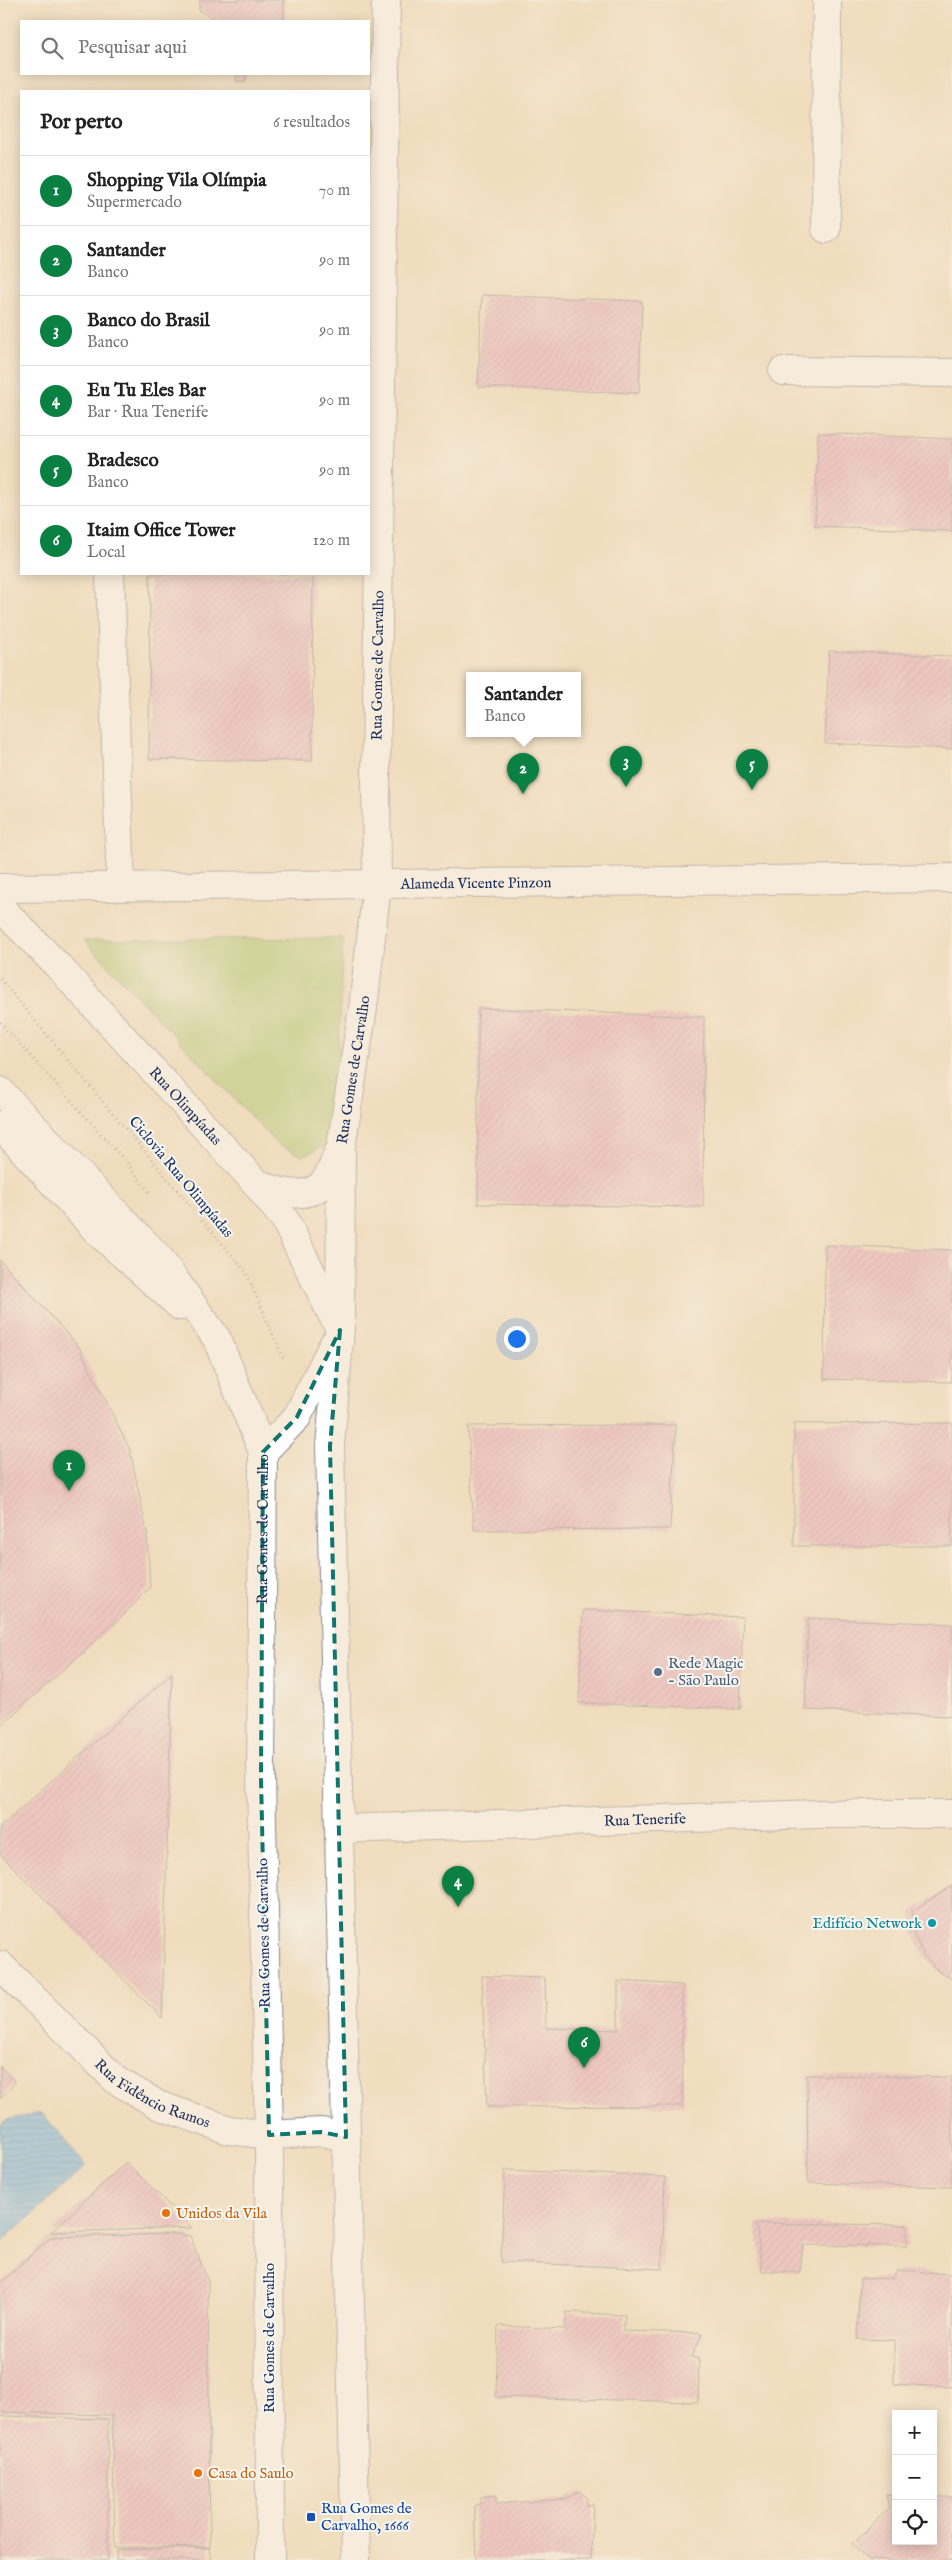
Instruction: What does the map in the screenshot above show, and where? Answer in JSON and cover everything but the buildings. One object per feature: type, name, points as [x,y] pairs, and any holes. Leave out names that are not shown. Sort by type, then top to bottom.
[{"type":"street","name":"Rua Gomes de Carvalho","points":[[356,2560],[330,1446],[340,1330],[341,1147],[363,1008],[377,884],[374,504],[386,0]]},
{"type":"street","points":[[826,229],[827,0]]},
{"type":"street","points":[[783,371],[952,373]]},
{"type":"street","points":[[110,575],[121,887]]},
{"type":"street","name":"Alameda Vicente Pinzon","points":[[0,888],[952,878]]},
{"type":"street","name":"Rua Olimpíadas","points":[[0,906],[59,966],[255,1182],[285,1220],[340,1330]]},
{"type":"street","points":[[0,1091],[160,1259],[217,1339],[263,1452]]},
{"type":"street","points":[[0,1125],[98,1232],[217,1339]]},
{"type":"street","points":[[255,1182],[284,1193],[303,1193],[320,1187],[330,1173],[341,1147]]},
{"type":"street","name":"Rua Gomes de Carvalho","points":[[270,2560],[269,2134],[261,1778],[263,1452],[297,1417],[340,1330]]},
{"type":"street","name":"Rua Tenerife","points":[[339,1829],[820,1814],[952,1814]]},
{"type":"street","name":"Rua Fidêncio Ramos","points":[[0,1965],[116,2080],[158,2105],[230,2130],[269,2134],[321,2132],[346,2137]]},
{"type":"path","name":"Ciclovia Rua Olimpíadas","points":[[0,979],[246,1272],[284,1360],[297,1417]]},
{"type":"highlighted area","points":[[340,1330],[330,1446],[346,2137],[321,2132],[269,2135],[261,1778],[263,1452],[297,1417]]},
{"type":"green space","points":[[343,938],[335,1141],[302,1156],[276,1143],[84,940]]},
{"type":"water","points":[[42,2113],[86,2166],[0,2244],[0,2128],[5,2120]]},
{"type":"place","name":"Banco do Brasil","points":[[626,787]]},
{"type":"place","name":"Bradesco","points":[[752,790]]},
{"type":"place","name":"Santander","points":[[523,794]]},
{"type":"place","name":"Shopping Vila Olímpia","points":[[69,1491]]},
{"type":"place","name":"Rede Magic - São Paulo","points":[[658,1672]]},
{"type":"place","name":"Eu Tu Eles Bar","points":[[458,1907]]},
{"type":"place","name":"Edifício Network","points":[[932,1923]]},
{"type":"place","name":"Itaim Office Tower","points":[[584,2068]]},
{"type":"place","name":"Unidos da Vila","points":[[166,2213]]},
{"type":"place","name":"Casa do Saulo","points":[[198,2473]]},
{"type":"place","name":"Rua Gomes de Carvalho, 1666","points":[[311,2517]]}]
